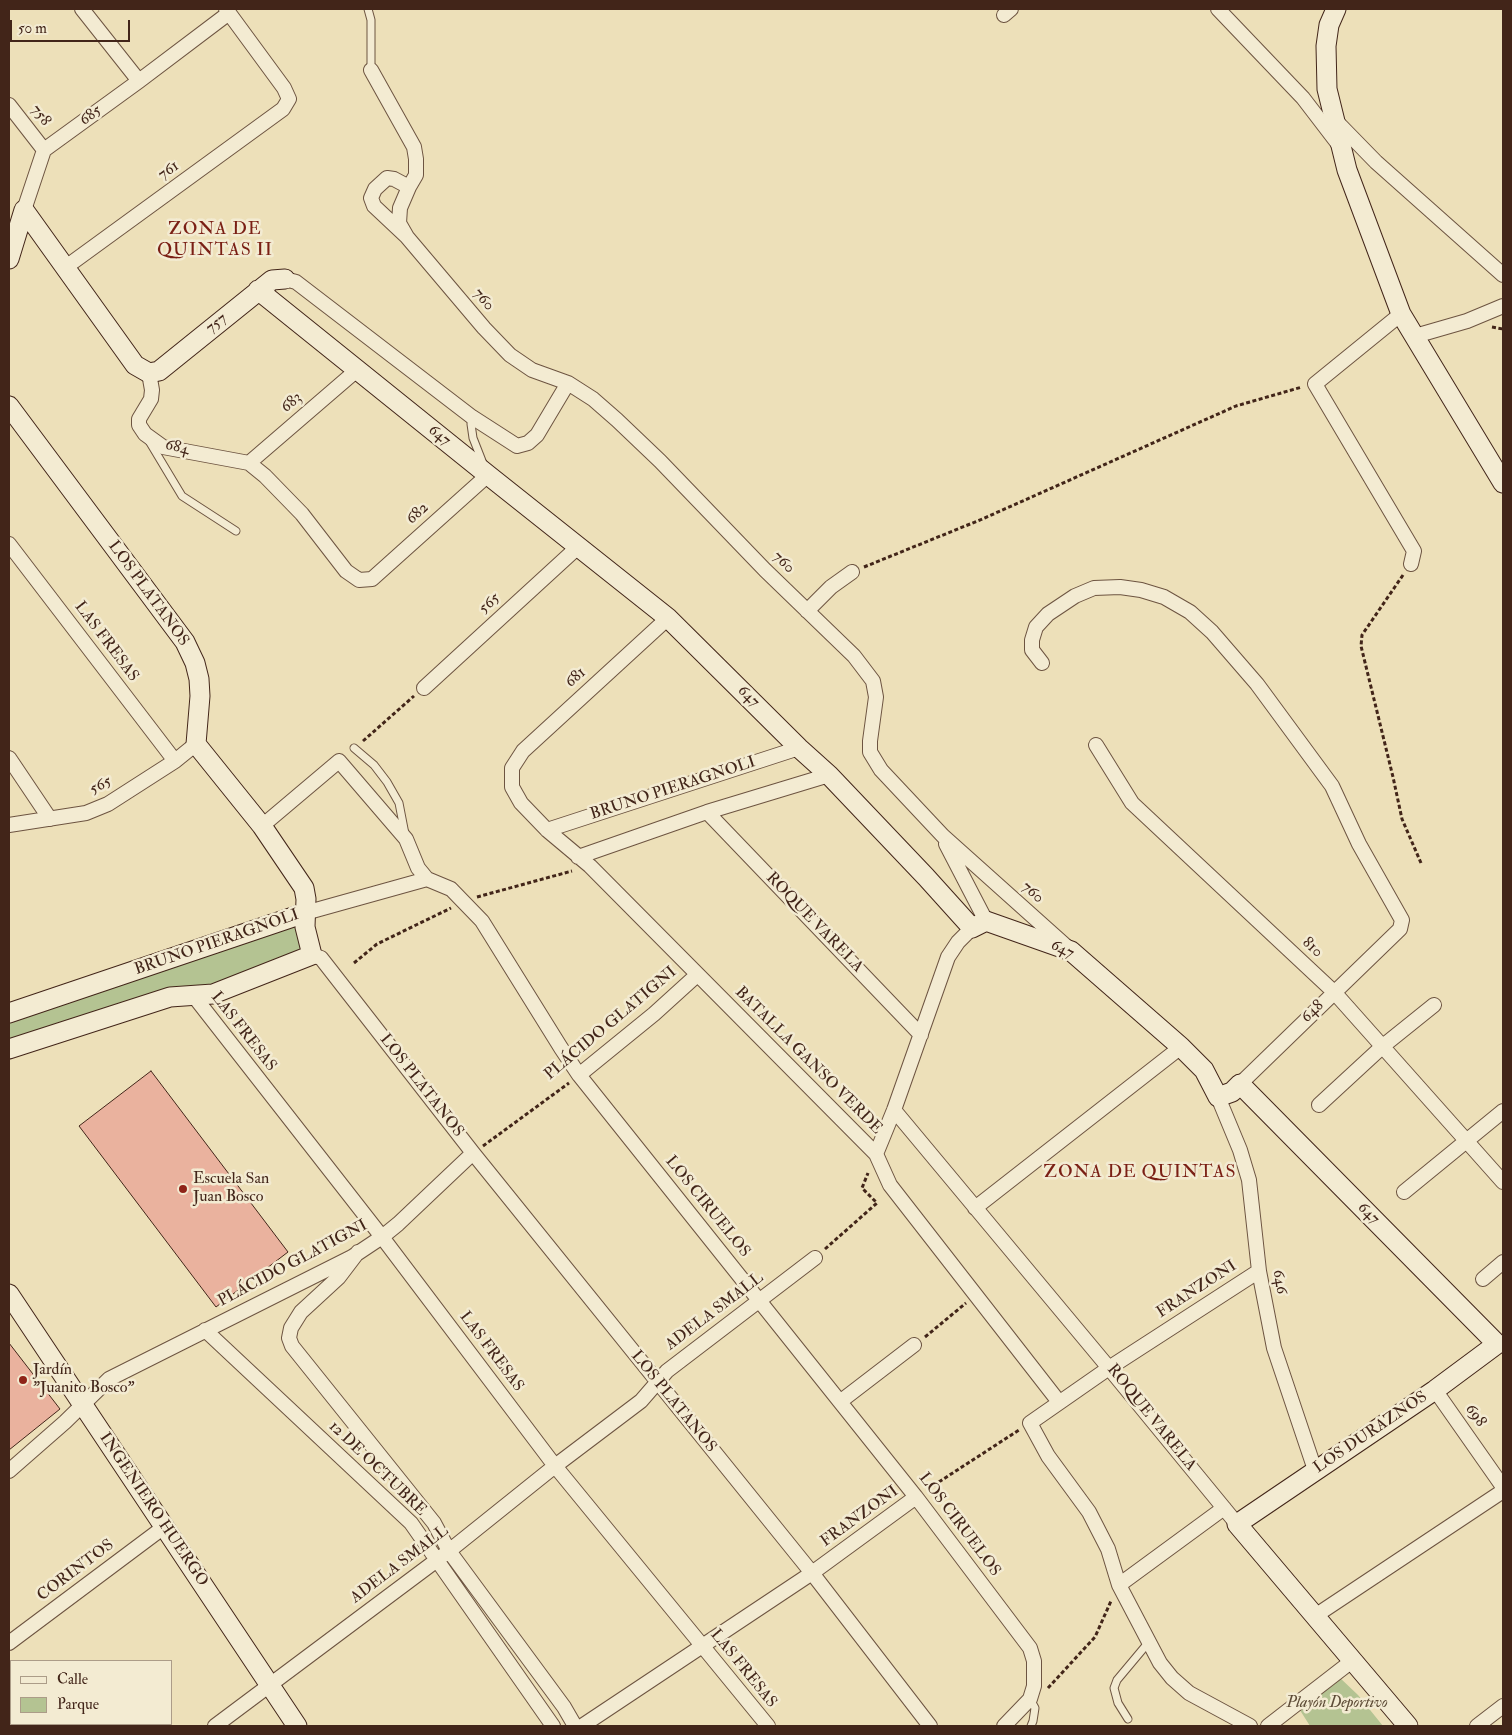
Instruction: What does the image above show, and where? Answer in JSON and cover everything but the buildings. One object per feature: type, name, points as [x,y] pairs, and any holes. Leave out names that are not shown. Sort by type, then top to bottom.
[{"type":"street","points":[[82,9],[139,81]]},
{"type":"street","points":[[1218,9],[1303,98],[1341,147]]},
{"type":"street","points":[[1336,9],[1329,24],[1326,46],[1327,90],[1347,170],[1401,314],[1503,483]]},
{"type":"street","name":"685","points":[[44,150],[139,81],[227,11]]},
{"type":"street","name":"761","points":[[66,267],[283,109],[289,99],[284,88],[227,11]]},
{"type":"street","points":[[371,70],[414,147],[416,176],[409,187]]},
{"type":"street","name":"758","points":[[9,105],[44,150]]},
{"type":"street","points":[[1334,120],[1376,162],[1503,275]]},
{"type":"street","points":[[9,259],[44,150]]},
{"type":"street","name":"760","points":[[406,237],[400,223],[400,208],[409,187],[394,179],[387,178],[375,189],[371,198],[374,206],[406,237],[484,328],[510,355],[532,370],[568,383],[593,399],[660,462],[765,570],[854,656],[873,681],[876,697],[870,752],[881,770],[943,836],[1071,951]]},
{"type":"street","points":[[24,210],[135,365],[149,373]]},
{"type":"street","points":[[285,279],[296,282],[472,417],[517,446],[528,443],[537,435],[568,383]]},
{"type":"street","name":"757","points":[[149,373],[158,371],[272,280],[285,279]]},
{"type":"street","name":"647","points":[[258,290],[668,618],[979,925],[1071,951],[1181,1047],[1204,1070],[1218,1097]]},
{"type":"street","points":[[1415,336],[1467,321],[1503,306]]},
{"type":"street","points":[[1401,314],[1314,384],[1414,551],[1411,564]]},
{"type":"street","name":"683","points":[[249,463],[357,370]]},
{"type":"street","name":"684","points":[[149,373],[152,390],[151,398],[139,419],[139,425],[145,434],[163,447],[249,463],[265,476],[302,514],[346,571],[359,580],[372,579]]},
{"type":"street","name":"LOS PLATANOS","points":[[9,406],[185,642],[195,663],[199,680],[200,696],[196,744]]},
{"type":"street","name":"682","points":[[372,579],[488,475]]},
{"type":"street","name":"LAS FRESAS","points":[[9,544],[175,762]]},
{"type":"street","name":"565","points":[[424,688],[579,546]]},
{"type":"street","points":[[807,610],[831,587],[852,572]]},
{"type":"street","name":"648","points":[[1042,663],[1032,650],[1032,640],[1036,627],[1048,614],[1075,596],[1094,588],[1120,587],[1141,590],[1164,597],[1190,612],[1212,632],[1257,684],[1332,786],[1359,844],[1402,920],[1400,929],[1232,1092],[1218,1097]]},
{"type":"street","name":"681","points":[[512,768],[523,751],[668,618]]},
{"type":"street","points":[[9,1049],[170,997],[213,994],[312,955],[305,927],[306,899],[304,888],[262,826],[196,744]]},
{"type":"street","name":"565","points":[[9,825],[86,812],[108,804],[175,762],[196,744]]},
{"type":"street","name":"810","points":[[1096,745],[1132,803],[1334,992],[1503,1182]]},
{"type":"street","name":"BRUNO PIERAGNOLI","points":[[548,830],[799,748]]},
{"type":"street","points":[[9,758],[50,819]]},
{"type":"street","points":[[262,826],[339,761],[406,839],[418,868],[427,879]]},
{"type":"street","name":"BATALLA GANSO VERDE","points":[[512,768],[512,787],[521,803],[548,830],[590,866],[876,1154],[890,1185],[1059,1402]]},
{"type":"street","name":"BRUNO PIERAGNOLI","points":[[578,857],[707,812],[829,775]]},
{"type":"street","name":"ROQUE VARELA","points":[[707,812],[920,1035]]},
{"type":"street","points":[[876,1154],[894,1110],[948,957],[958,942],[979,925],[943,836]]},
{"type":"street","name":"BRUNO PIERAGNOLI","points":[[9,1013],[305,913],[427,879]]},
{"type":"street","name":"LOS CIRUELOS","points":[[427,879],[451,889],[482,920],[561,1048],[580,1075],[841,1401],[1030,1648],[1034,1661],[1032,1696]]},
{"type":"street","name":"LOS PLATANOS","points":[[312,955],[321,958],[473,1153],[812,1573],[930,1726]]},
{"type":"street","name":"PLÁCIDO GLATIGNI","points":[[580,1075],[654,1014],[697,975]]},
{"type":"street","name":"LAS FRESAS","points":[[193,995],[382,1237],[556,1466],[768,1726]]},
{"type":"street","points":[[1319,1105],[1383,1046],[1434,1005]]},
{"type":"street","points":[[975,1208],[1181,1047]]},
{"type":"street","name":"647","points":[[1240,1084],[1500,1342]]},
{"type":"street","name":"646","points":[[1218,1097],[1240,1150],[1249,1180],[1259,1271],[1274,1348],[1315,1470]]},
{"type":"street","name":"ROQUE VARELA","points":[[894,1110],[1237,1524],[1408,1726]]},
{"type":"street","points":[[1404,1192],[1503,1111]]},
{"type":"street","name":"PLÁCIDO GLATIGNI","points":[[9,1471],[65,1422],[109,1379],[358,1252],[382,1237],[473,1153]]},
{"type":"street","name":"12 DE OCTUBRE","points":[[358,1252],[339,1276],[300,1312],[290,1328],[292,1346],[434,1523],[449,1551],[564,1707],[574,1726]]},
{"type":"street","name":"ADELA SMALL","points":[[214,1726],[449,1551],[641,1401],[667,1371],[815,1258]]},
{"type":"street","points":[[1483,1279],[1503,1262]]},
{"type":"street","name":"FRANZONI","points":[[1030,1423],[1109,1368],[1259,1271]]},
{"type":"street","name":"INGENIERO HUERGO","points":[[9,1294],[297,1726]]},
{"type":"street","name":"12 DE OCTUBRE","points":[[205,1330],[411,1523],[553,1726]]},
{"type":"street","name":"LOS DURAZNOS","points":[[1237,1524],[1435,1390],[1500,1342]]},
{"type":"street","points":[[841,1401],[914,1345]]},
{"type":"street","name":"698","points":[[1435,1390],[1503,1489]]},
{"type":"street","points":[[1030,1423],[1048,1456],[1089,1512],[1108,1549],[1119,1584],[1160,1663],[1172,1678],[1189,1693],[1250,1726]]},
{"type":"street","points":[[1315,1616],[1503,1489]]},
{"type":"street","name":"FRANZONI","points":[[582,1726],[812,1573],[916,1497]]},
{"type":"street","points":[[1119,1584],[1224,1508]]},
{"type":"street","name":"CORINTOS","points":[[9,1643],[164,1527]]},
{"type":"street","points":[[1268,1726],[1352,1661]]},
{"type":"street","points":[[1004,1726],[1032,1696]]},
{"type":"street","points":[[1477,1726],[1503,1706]]},
{"type":"lane","points":[[368,9],[371,20],[371,70]]},
{"type":"lane","points":[[472,417],[473,438],[488,475]]},
{"type":"lane","points":[[145,434],[182,496],[236,531]]},
{"type":"lane","points":[[354,748],[374,765],[387,782],[399,803],[406,839]]},
{"type":"lane","points":[[1128,1720],[1118,1703],[1114,1688],[1117,1680],[1148,1643]]},
{"type":"lane","points":[[1031,1726],[1034,1721],[1035,1708],[1032,1696]]},
{"type":"path","points":[[852,572],[980,520],[1236,406],[1314,384]]},
{"type":"path","points":[[1411,564],[1362,635],[1361,646],[1402,819],[1421,863]]},
{"type":"path","points":[[354,748],[424,688]]},
{"type":"path","points":[[354,963],[377,944],[464,901],[590,866]]},
{"type":"path","name":"PLÁCIDO GLATIGNI","points":[[473,1153],[580,1075]]},
{"type":"path","points":[[815,1258],[877,1203],[862,1188],[876,1154]]},
{"type":"path","points":[[914,1345],[975,1296]]},
{"type":"path","name":"FRANZONI","points":[[916,1497],[1030,1423]]},
{"type":"path","points":[[1032,1696],[1095,1637],[1119,1584]]},
{"type":"green space","points":[[305,913],[312,955],[9,1049],[9,1013]]},
{"type":"green space","name":"Playón Deportivo","points":[[1338,1676],[1358,1695],[1383,1726],[1310,1726],[1298,1707]]},
{"type":"place","name":"Escuela San Juan Bosco","points":[[183,1189]]},
{"type":"place","name":"Jardín \"Juanito Bosco\"","points":[[23,1380]]},
{"type":"district","name":"ZONA DE QUINTAS II","points":[[215,240]]},
{"type":"district","name":"ZONA DE QUINTAS","points":[[1140,1173]]}]
